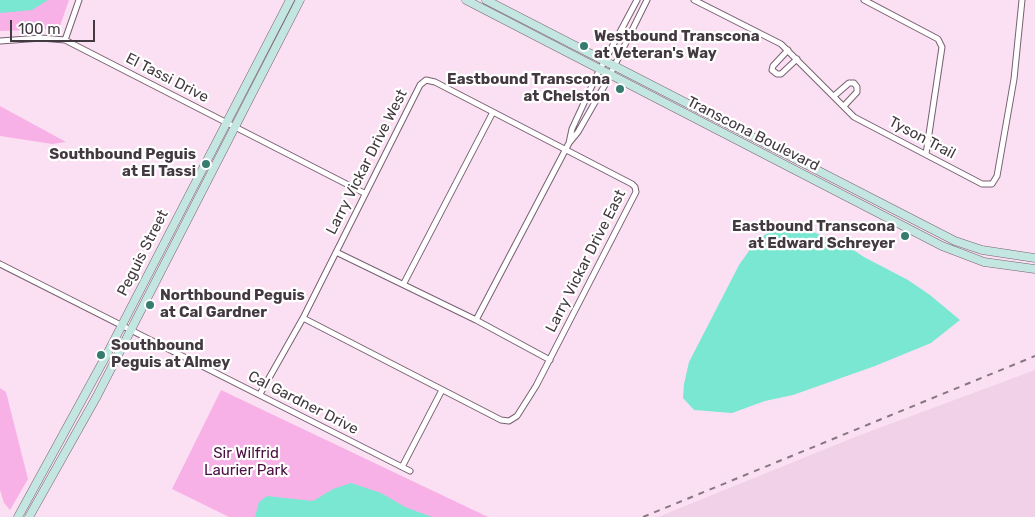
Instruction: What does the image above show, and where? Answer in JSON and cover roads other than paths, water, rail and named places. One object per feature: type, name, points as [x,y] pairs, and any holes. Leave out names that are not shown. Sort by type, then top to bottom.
[{"type":"street","points":[[65,40],[79,0]]},
{"type":"street","name":"Peguis Street","points":[[18,517],[70,424],[290,0]]},
{"type":"street","name":"Peguis Street","points":[[29,517],[92,404],[300,0]]},
{"type":"street","name":"Transcona Boulevard","points":[[466,0],[948,250],[992,264],[1035,269]]},
{"type":"street","name":"Transcona Boulevard","points":[[486,0],[955,241],[982,250],[1035,258]]},
{"type":"street","points":[[569,143],[572,129],[599,70],[637,0]]},
{"type":"street","points":[[476,320],[565,149],[578,132],[610,76],[647,0]]},
{"type":"street","name":"Tyson Trail","points":[[694,0],[781,44],[854,116],[982,184],[992,184],[997,176],[1014,79],[1022,0]]},
{"type":"street","points":[[864,0],[938,39],[942,47],[926,154]]},
{"type":"street","name":"El Tassi Drive","points":[[0,41],[41,38],[65,40],[364,193]]},
{"type":"street","points":[[788,50],[773,66],[772,70],[776,74],[781,74],[797,59]]},
{"type":"street","name":"Larry Vickar Drive West","points":[[260,394],[303,318],[364,193],[420,85],[426,80],[435,82],[565,149]]},
{"type":"street","points":[[834,96],[849,83],[854,83],[857,87],[857,92],[844,106]]},
{"type":"street","points":[[404,283],[493,112]]},
{"type":"street","name":"Larry Vickar Drive East","points":[[442,390],[501,420],[509,420],[517,416],[550,360],[636,192],[632,184],[565,149]]},
{"type":"street","points":[[336,252],[404,283],[550,360]]},
{"type":"street","name":"Cal Gardner Drive","points":[[0,264],[410,471]]},
{"type":"street","points":[[303,318],[442,390],[402,467]]},
{"type":"railway","points":[[643,517],[1035,356]]},
{"type":"place","name":"Westbound Transcona at Veteran's Way","points":[[584,46]]},
{"type":"place","name":"Eastbound Transcona at Chelston","points":[[620,89]]},
{"type":"place","name":"Southbound Peguis at El Tassi","points":[[206,164]]},
{"type":"place","name":"Eastbound Transcona at Edward Schreyer","points":[[905,236]]},
{"type":"place","name":"Northbound Peguis at Cal Gardner","points":[[150,305]]},
{"type":"place","name":"Southbound Peguis at Almey","points":[[101,355]]},
{"type":"park label","name":"Sir Wilfrid Laurier Park","points":[[246,462]]}]
